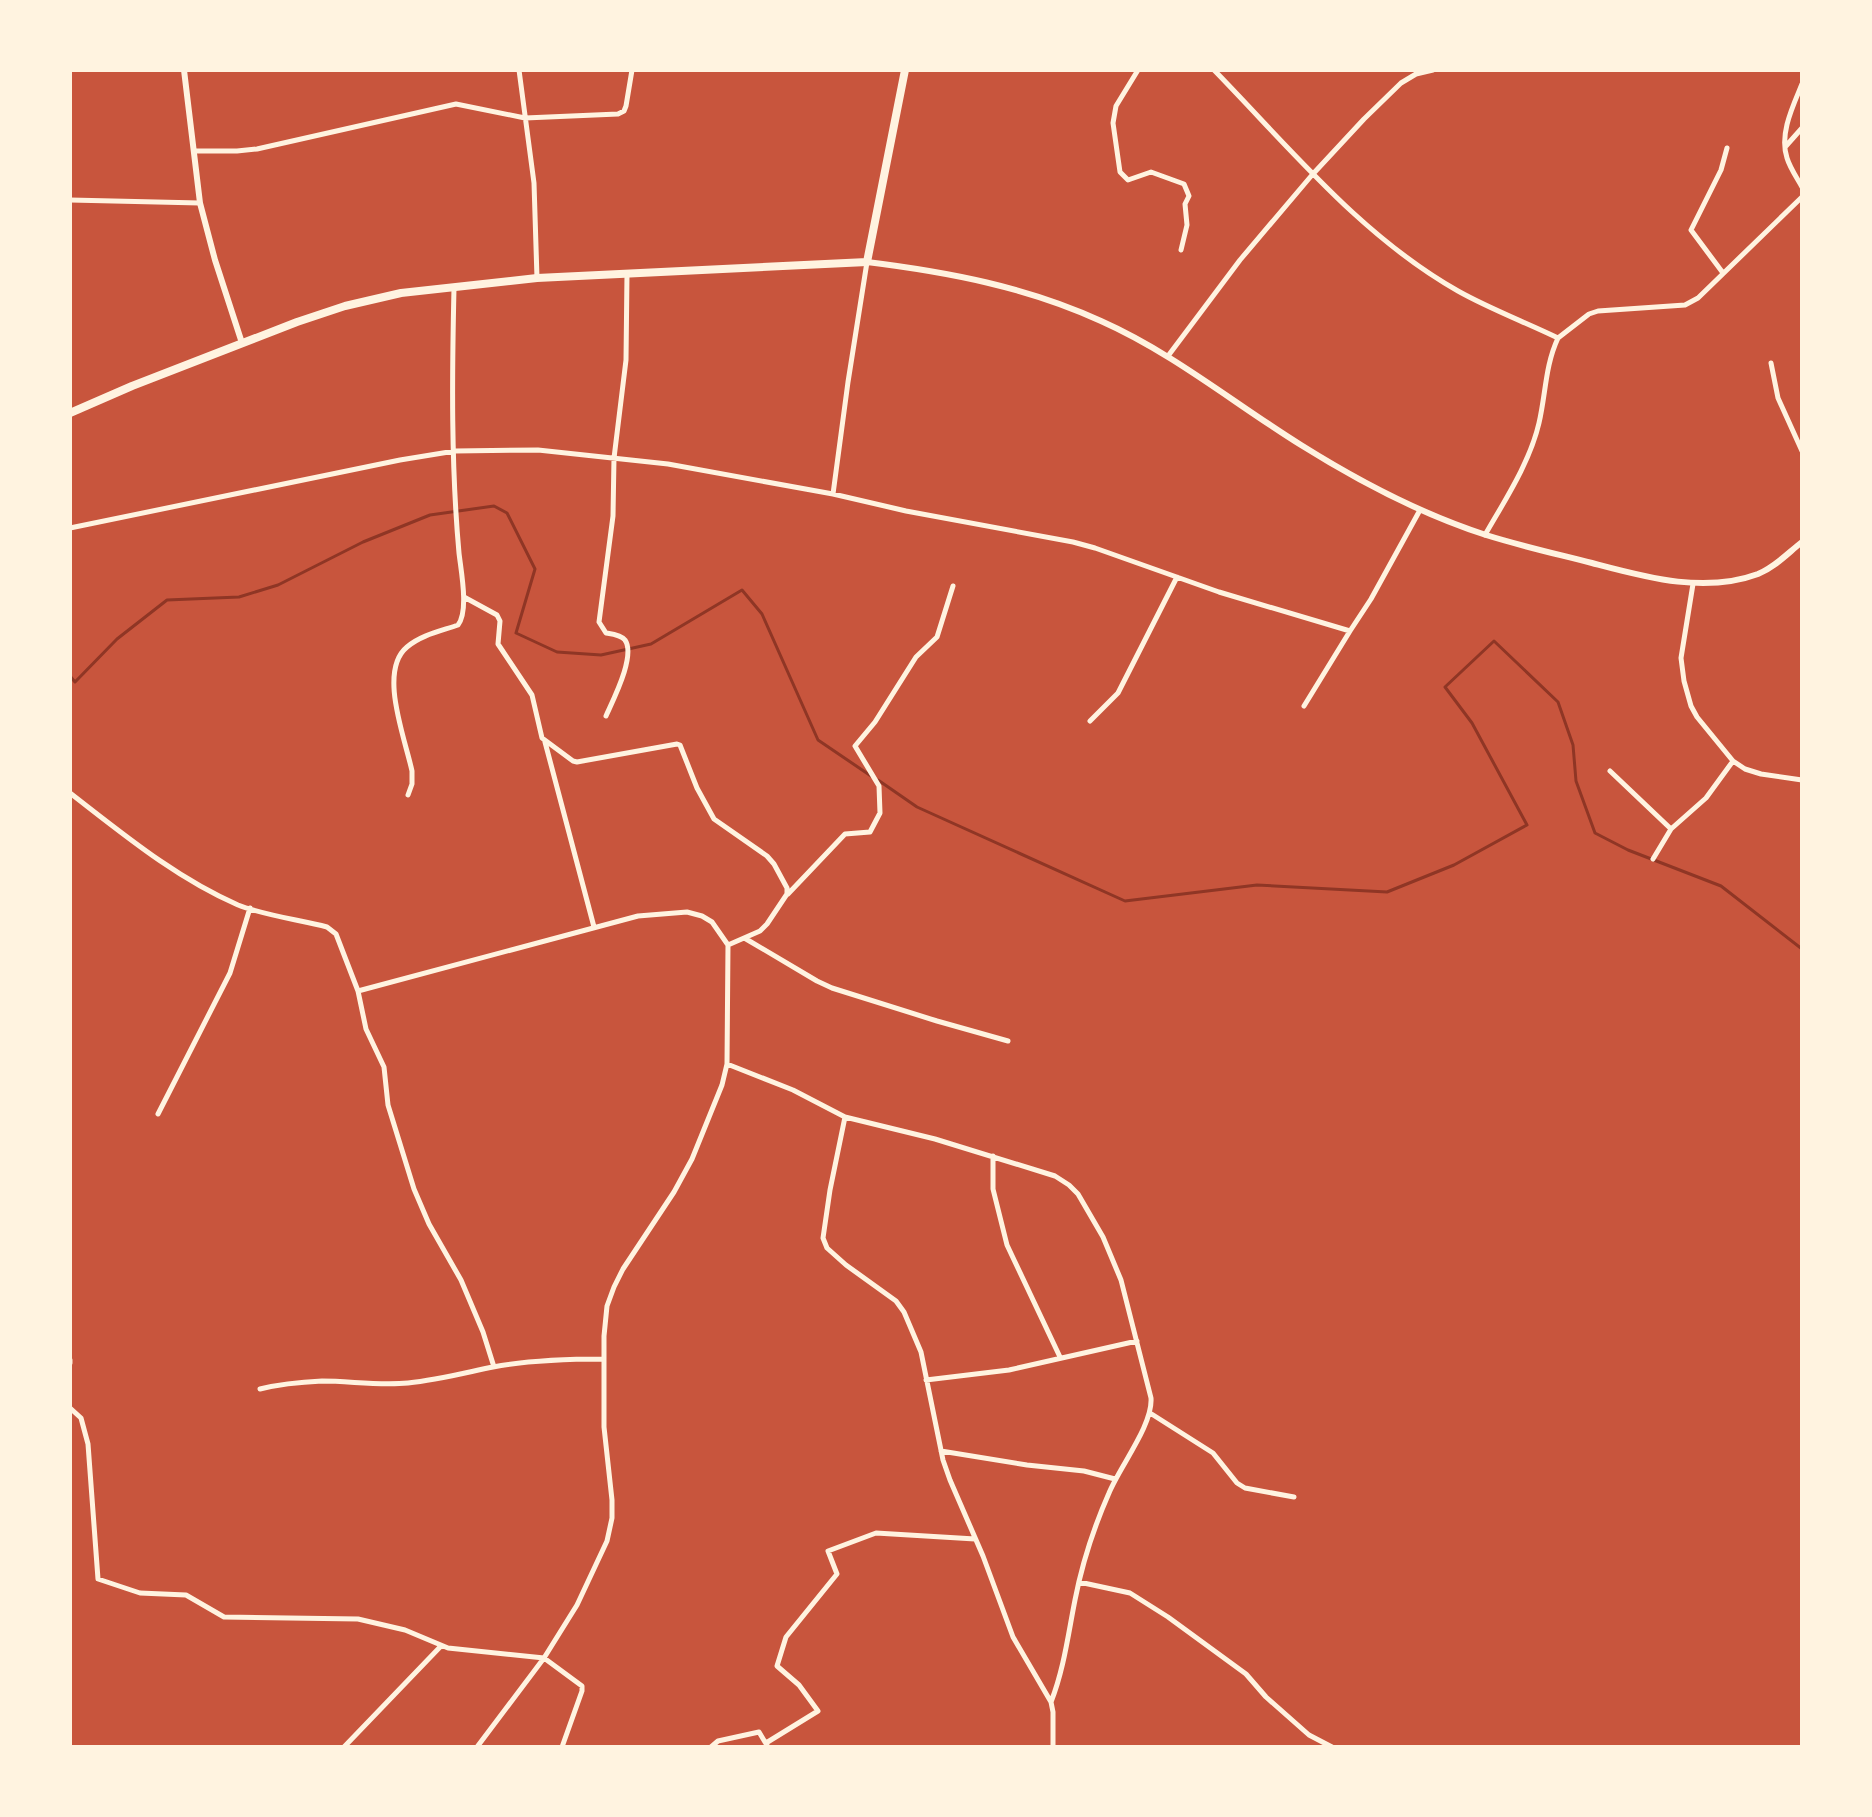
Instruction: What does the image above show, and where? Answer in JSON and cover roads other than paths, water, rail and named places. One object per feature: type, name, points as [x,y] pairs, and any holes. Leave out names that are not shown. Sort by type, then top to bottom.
[{"type":"main road","points":[[70,413],[297,322],[345,306],[401,293],[537,278],[867,262],[905,70]]},
{"type":"street","points":[[184,70],[200,203],[242,343]]},
{"type":"street","points":[[519,70],[534,183],[537,278]]},
{"type":"street","points":[[193,151],[257,149],[456,104],[525,118],[618,114],[626,106],[632,70]]},
{"type":"street","points":[[1138,70],[1116,106],[1114,115],[1120,172],[1128,180],[1151,172],[1184,184],[1189,196],[1185,204],[1187,225],[1181,250]]},
{"type":"street","points":[[1214,70],[1312,175],[1386,241],[1456,290],[1558,338]]},
{"type":"street","points":[[1168,356],[1240,260],[1312,175],[1401,83],[1416,74],[1433,70]]},
{"type":"street","points":[[1802,84],[1788,118],[1785,147],[1787,159],[1802,187]]},
{"type":"street","points":[[1785,147],[1802,128]]},
{"type":"street","points":[[1723,273],[1691,230],[1721,170],[1727,148]]},
{"type":"street","points":[[1485,535],[1534,440],[1547,367],[1558,338],[1589,314],[1598,311],[1685,305],[1698,298],[1802,197]]},
{"type":"street","points":[[70,200],[200,203]]},
{"type":"street","points":[[833,494],[867,262],[924,269],[1001,285],[1100,320],[1168,356],[1301,445],[1400,501],[1485,535],[1632,574],[1693,584],[1734,580],[1759,573],[1776,564],[1802,542]]},
{"type":"street","points":[[606,716],[627,658],[626,641],[606,633],[599,622],[613,516],[614,458],[626,360],[627,273]]},
{"type":"street","points":[[408,795],[412,771],[393,692],[395,664],[400,654],[419,638],[460,623],[464,597],[456,511],[451,379],[454,288]]},
{"type":"street","points":[[1771,363],[1778,398],[1802,451]]},
{"type":"street","points":[[70,528],[455,451],[538,450],[668,464],[1073,542],[1219,592],[1350,631]]},
{"type":"street","points":[[1304,706],[1371,599],[1420,510]]},
{"type":"street","points":[[1090,721],[1118,693],[1177,577]]},
{"type":"street","points":[[1693,584],[1681,658],[1684,681],[1697,717],[1733,761],[1745,769],[1802,780]]},
{"type":"street","points":[[728,945],[760,931],[787,894],[845,834],[870,832],[880,813],[879,786],[855,746],[875,722],[916,657],[937,637],[953,586]]},
{"type":"street","points":[[464,597],[497,615],[500,621],[498,644],[532,695],[594,927]]},
{"type":"street","points":[[544,741],[577,762],[680,745],[697,788],[714,819],[767,856],[786,884],[787,894]]},
{"type":"street","points":[[1653,859],[1671,829],[1706,798],[1733,761]]},
{"type":"street","points":[[1610,771],[1671,829]]},
{"type":"street","points":[[70,793],[125,835],[201,886],[241,906],[327,927],[336,934],[358,991],[366,1029],[384,1067],[388,1105],[414,1189],[429,1224],[461,1280],[494,1367]]},
{"type":"street","points":[[158,1114],[230,973],[250,908]]},
{"type":"street","points":[[358,991],[638,916],[687,912],[702,916],[712,922],[728,945],[727,1064],[722,1085],[692,1159],[623,1269],[607,1306],[604,1427],[612,1500],[607,1541],[588,1584],[544,1658],[477,1747]]},
{"type":"street","points":[[745,938],[832,988],[1008,1041]]},
{"type":"street","points":[[727,1064],[793,1090],[845,1117],[935,1139],[1055,1176],[1078,1194],[1103,1237],[1121,1280],[1151,1398],[1150,1413],[1108,1494],[1079,1582],[1060,1677],[1051,1702]]},
{"type":"street","points":[[845,1117],[830,1190],[824,1244],[900,1306],[921,1352],[950,1480],[1013,1637],[1051,1702],[1053,1747]]},
{"type":"street","points":[[993,1156],[993,1189],[1007,1245],[1060,1357]]},
{"type":"street","points":[[926,1380],[1009,1370],[1137,1341]]},
{"type":"street","points":[[260,1389],[321,1381],[406,1383],[454,1377],[494,1367],[553,1360],[604,1359]]},
{"type":"street","points":[[70,1408],[81,1418],[88,1444],[98,1579],[140,1593],[186,1595],[224,1617],[358,1619],[405,1630],[441,1646],[544,1658],[582,1686],[562,1747]]},
{"type":"street","points":[[1150,1413],[1213,1453],[1237,1483],[1245,1488],[1294,1497]]},
{"type":"street","points":[[941,1451],[1084,1471],[1115,1479]]},
{"type":"street","points":[[711,1747],[718,1741],[759,1732],[767,1745],[818,1711],[799,1685],[777,1666],[786,1637],[837,1574],[828,1551],[876,1533],[975,1539]]},
{"type":"street","points":[[1079,1582],[1130,1593],[1168,1617],[1246,1674],[1266,1697],[1309,1735],[1332,1747]]},
{"type":"street","points":[[344,1747],[441,1646]]},
{"type":"waterway","points":[[70,676],[75,682],[117,639],[167,600],[239,597],[278,585],[363,542],[430,515],[494,506],[507,513],[535,569],[516,633],[557,652],[601,655],[651,644],[742,590],[762,614],[818,740],[871,776]]},
{"type":"waterway","points":[[878,780],[917,807],[1125,901],[1257,885],[1387,892],[1454,865],[1527,825],[1472,723],[1445,687],[1494,641],[1558,702],[1573,745],[1576,781],[1595,833],[1628,850],[1721,886],[1802,949]]}]
